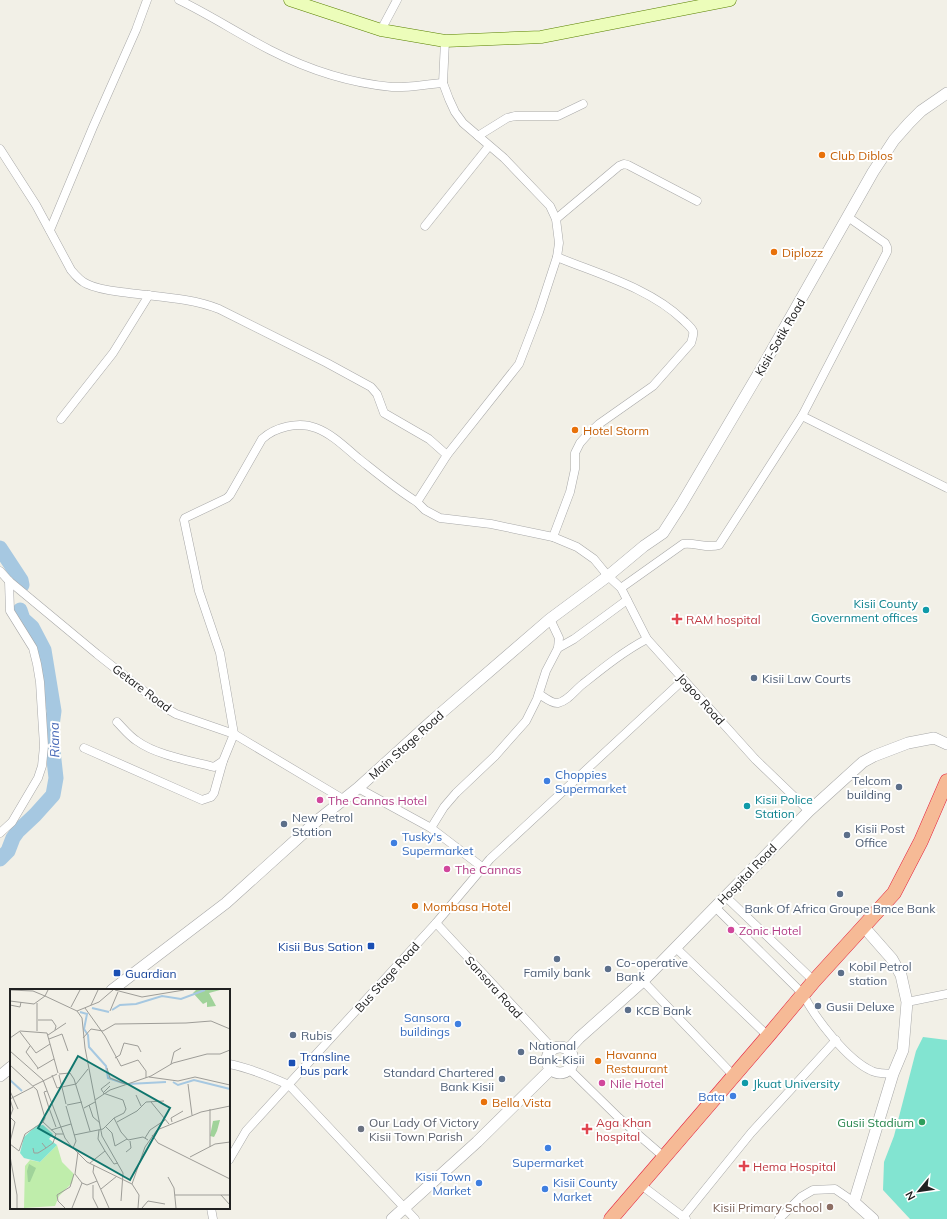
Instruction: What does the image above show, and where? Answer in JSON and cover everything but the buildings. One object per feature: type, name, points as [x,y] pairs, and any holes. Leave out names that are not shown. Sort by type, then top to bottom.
[{"type":"highway","points":[[611,1219],[768,1036],[806,999],[814,981],[894,893],[918,847],[947,781]]},
{"type":"main road","points":[[290,0],[381,30],[445,41],[542,37],[730,0]]},
{"type":"street","points":[[50,230],[136,30],[147,0]]},
{"type":"street","points":[[179,0],[270,50],[299,63],[339,77],[392,87],[443,83]]},
{"type":"street","points":[[381,30],[397,0]]},
{"type":"street","points":[[416,502],[447,455],[519,364],[539,312],[557,257],[559,243],[556,219],[550,206],[504,158],[463,123],[455,112],[448,99],[443,83],[445,41]]},
{"type":"street","name":"Kisii-Sotik Road","points":[[608,576],[644,546],[663,533],[763,366],[873,172],[894,140],[921,111],[947,93]]},
{"type":"street","points":[[478,136],[506,118],[515,116],[558,116],[583,104]]},
{"type":"street","points":[[425,226],[489,146]]},
{"type":"street","points":[[0,149],[36,205],[71,270],[78,278],[87,284],[98,287],[149,296],[204,303],[219,309],[327,363],[371,387],[377,394],[384,413],[429,440],[447,455]]},
{"type":"street","points":[[556,219],[619,166],[624,164],[698,201]]},
{"type":"street","points":[[621,588],[683,544],[689,543],[713,547],[719,545],[802,416],[887,252],[887,246],[885,243],[848,217]]},
{"type":"street","points":[[553,537],[570,492],[575,469],[575,453],[580,443],[599,424],[653,386],[691,343],[694,337],[693,331],[679,316],[637,289],[557,257]]},
{"type":"street","points":[[61,419],[113,353],[149,296]]},
{"type":"street","points":[[802,416],[947,488]]},
{"type":"street","name":"Jogoo Road","points":[[234,734],[220,653],[199,591],[184,520],[185,518],[227,498],[230,495],[262,439],[273,431],[305,425],[326,432],[392,486],[425,510],[440,518],[491,524],[553,537],[577,548],[594,559],[608,576],[621,588],[647,639],[754,759],[809,811]]},
{"type":"street","name":"Getare Road","points":[[0,572],[8,581],[164,707],[176,714],[234,734],[343,799]]},
{"type":"street","name":"Main Stage Road","points":[[113,989],[226,903],[550,619],[608,576]]},
{"type":"street","points":[[0,833],[12,822],[38,778],[42,766],[44,746],[38,664],[33,648],[10,611],[8,581]]},
{"type":"street","points":[[558,648],[574,639],[627,600]]},
{"type":"street","points":[[431,828],[444,807],[456,793],[495,756],[526,722],[539,694],[546,671],[558,648],[558,638],[550,619]]},
{"type":"street","points":[[539,694],[554,703],[566,700],[582,685],[628,649],[647,639]]},
{"type":"street","name":"Bus Stage Road","points":[[230,1158],[246,1131],[436,923],[482,867],[683,680]]},
{"type":"street","points":[[117,722],[136,741],[150,749],[214,767],[222,762]]},
{"type":"street","points":[[84,748],[202,800],[212,797],[214,793],[222,762],[234,734]]},
{"type":"street","name":"Hospital Road","points":[[568,1050],[643,981],[809,811],[863,762],[874,756],[908,743],[934,738],[947,744]]},
{"type":"street","points":[[358,788],[431,828],[482,867]]},
{"type":"street","points":[[725,896],[814,981]]},
{"type":"street","points":[[715,907],[806,999],[836,1040],[858,1063],[873,1072],[893,1074]]},
{"type":"street","name":"Sansora Road","points":[[436,923],[553,1049]]},
{"type":"street","points":[[854,1202],[893,1074],[903,1050],[907,1002],[901,975],[892,959],[863,926]]},
{"type":"street","points":[[676,948],[768,1036]]},
{"type":"street","points":[[643,981],[734,1076]]},
{"type":"street","points":[[907,1002],[947,994]]},
{"type":"street","points":[[641,1185],[681,1217],[751,1133],[836,1040]]},
{"type":"street","points":[[561,1047],[568,1050],[572,1055],[572,1061],[569,1069],[562,1073],[551,1069],[548,1064],[547,1059],[549,1053],[553,1049],[561,1047]]},
{"type":"street","points":[[230,1064],[253,1070],[289,1085],[415,1219]]},
{"type":"street","points":[[0,1076],[10,1068]]},
{"type":"street","points":[[392,1219],[477,1142],[551,1069]]},
{"type":"street","points":[[569,1069],[619,1118],[664,1157]]},
{"type":"street","points":[[779,1219],[801,1197],[814,1190],[835,1189],[854,1202],[873,1219]]},
{"type":"street","points":[[211,1209],[213,1219]]},
{"type":"shaded area","name":"Gusii Stadium","points":[[923,1037],[947,1040],[947,1219],[910,1219],[883,1190],[884,1162],[894,1136],[916,1051]]},
{"type":"waterway","name":"Riana","points":[[0,548],[21,580],[22,585]]},
{"type":"waterway","name":"Riana","points":[[0,859],[8,851],[13,838],[18,831],[53,795],[56,778],[51,733],[54,711],[44,650],[32,627],[23,619],[20,610]]},
{"type":"place","name":"Club Diblos","points":[[822,155]]},
{"type":"place","name":"Diplozz","points":[[774,252]]},
{"type":"place","name":"Hotel Storm","points":[[575,430]]},
{"type":"place","name":"Kisii County Government offices","points":[[926,610]]},
{"type":"place","name":"RAM hospital","points":[[677,619]]},
{"type":"place","name":"Kisii Law Courts","points":[[754,678]]},
{"type":"place","name":"Choppies Supermarket","points":[[547,781]]},
{"type":"place","name":"Telcom building","points":[[899,787]]},
{"type":"place","name":"The Cannas Hotel","points":[[320,800]]},
{"type":"place","name":"Kisii Police Station","points":[[747,806]]},
{"type":"place","name":"New Petrol Station","points":[[284,824]]},
{"type":"place","name":"Kisii Post Office","points":[[847,835]]},
{"type":"place","name":"Tusky's Supermarket","points":[[394,843]]},
{"type":"place","name":"The Cannas","points":[[447,869]]},
{"type":"place","name":"Bank Of Africa Groupe Bmce Bank","points":[[840,894]]},
{"type":"place","name":"Mombasa Hotel","points":[[415,906]]},
{"type":"place","name":"Zonic Hotel","points":[[731,930]]},
{"type":"place","name":"Kisii Bus Sation","points":[[371,946]]},
{"type":"place","name":"Family bank","points":[[557,959]]},
{"type":"place","name":"Co-operative Bank","points":[[608,969]]},
{"type":"place","name":"Guardian","points":[[117,973]]},
{"type":"place","name":"Kobil Petrol station","points":[[841,973]]},
{"type":"place","name":"Gusii Deluxe","points":[[818,1006]]},
{"type":"place","name":"KCB Bank","points":[[628,1010]]},
{"type":"place","name":"Sansora buildings","points":[[458,1024]]},
{"type":"place","name":"Rubis","points":[[293,1035]]},
{"type":"place","name":"National Bank-Kisii","points":[[521,1052]]},
{"type":"place","name":"Havanna Restaurant","points":[[598,1061]]},
{"type":"place","name":"Transline bus park","points":[[292,1063]]},
{"type":"place","name":"Standard Chartered Bank Kisii","points":[[502,1079]]},
{"type":"place","name":"Nile Hotel","points":[[602,1083]]},
{"type":"place","name":"Jkuat University","points":[[745,1083]]},
{"type":"place","name":"Bata","points":[[733,1096]]},
{"type":"place","name":"Bella Vista","points":[[484,1102]]},
{"type":"place","name":"Gusii Stadium","points":[[922,1122]]},
{"type":"place","name":"Our Lady Of Victory Kisii Town Parish","points":[[361,1129]]},
{"type":"place","name":"Aga Khan hospital","points":[[587,1129]]},
{"type":"place","name":"Supermarket","points":[[548,1148]]},
{"type":"place","name":"Hema Hospital","points":[[744,1166]]},
{"type":"place","name":"Kisii Town Market","points":[[479,1183]]},
{"type":"place","name":"Kisii County Market","points":[[545,1189]]},
{"type":"place","name":"Kisii Primary School","points":[[830,1207]]}]
